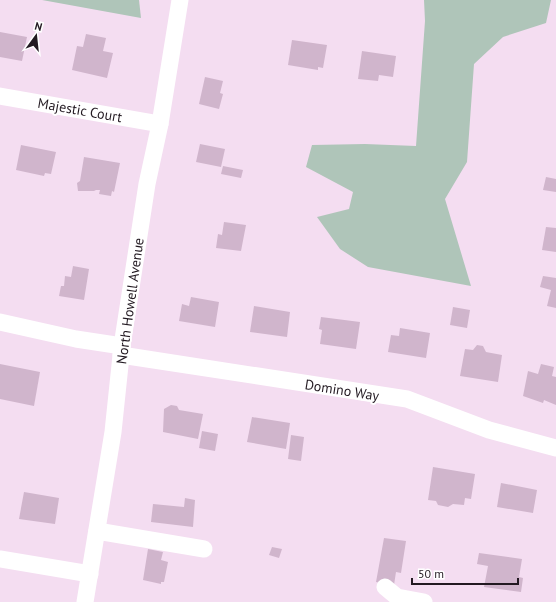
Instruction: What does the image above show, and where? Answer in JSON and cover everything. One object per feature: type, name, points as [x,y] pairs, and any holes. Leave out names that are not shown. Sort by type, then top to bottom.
[{"type":"street","name":"North Howell Avenue","points":[[85,602],[113,432],[122,350],[147,184],[160,124],[180,0]]},
{"type":"street","name":"Majestic Court","points":[[0,96],[160,124]]},
{"type":"street","name":"Domino Way","points":[[0,322],[122,350],[407,400],[489,430],[556,448]]},
{"type":"street","points":[[97,531],[204,549]]},
{"type":"street","points":[[0,559],[90,574]]},
{"type":"street","points":[[385,587],[397,597],[424,602]]},
{"type":"green space","points":[[42,0],[139,0],[141,18]]},
{"type":"green space","points":[[424,0],[551,0],[546,23],[503,37],[474,64],[467,162],[445,199],[471,286],[368,267],[340,249],[317,217],[349,209],[353,192],[306,167],[312,145],[365,144],[416,146],[425,21]]},
{"type":"building","points":[[0,32],[27,37],[22,61],[0,57]]},
{"type":"building","points":[[86,34],[106,38],[103,51],[113,53],[107,78],[72,70],[77,46],[83,47]]},
{"type":"building","points":[[292,40],[327,45],[323,68],[318,67],[318,70],[288,65]]},
{"type":"building","points":[[362,51],[396,56],[393,77],[379,75],[378,81],[358,79]]},
{"type":"building","points":[[205,77],[223,81],[220,93],[223,94],[219,109],[199,104]]},
{"type":"building","points":[[200,144],[225,149],[221,167],[196,162]]},
{"type":"building","points":[[21,145],[56,152],[51,174],[45,173],[44,176],[16,170]]},
{"type":"building","points":[[84,157],[120,163],[114,192],[112,191],[111,196],[99,194],[100,190],[78,191],[77,183],[80,181]]},
{"type":"building","points":[[223,166],[243,170],[241,178],[221,174]]},
{"type":"building","points":[[546,177],[556,179],[556,192],[543,190]]},
{"type":"building","points":[[224,222],[246,225],[241,251],[216,248],[218,234],[222,235]]},
{"type":"building","points":[[546,227],[556,228],[556,252],[542,250]]},
{"type":"building","points":[[73,266],[89,269],[84,300],[59,296],[61,286],[64,286],[65,276],[71,277]]},
{"type":"building","points":[[543,276],[556,278],[556,308],[547,306],[551,290],[540,287]]},
{"type":"building","points":[[191,297],[219,302],[215,327],[179,321],[182,304],[189,306]]},
{"type":"building","points":[[254,306],[290,312],[287,337],[250,332]]},
{"type":"building","points":[[453,307],[470,310],[467,328],[450,325]]},
{"type":"building","points":[[321,317],[360,322],[356,349],[320,344],[322,330],[319,329]]},
{"type":"building","points":[[400,328],[430,333],[426,358],[388,352],[391,335],[399,336]]},
{"type":"building","points":[[477,345],[483,346],[486,352],[502,355],[498,382],[460,376],[465,349],[473,350]]},
{"type":"building","points":[[0,364],[40,372],[34,406],[0,399]]},
{"type":"building","points":[[541,364],[554,367],[552,376],[556,377],[556,405],[544,400],[543,403],[523,396],[528,371],[538,374]]},
{"type":"building","points":[[171,405],[177,406],[179,410],[203,414],[198,439],[163,432],[164,409]]},
{"type":"building","points":[[252,417],[290,423],[286,449],[247,442]]},
{"type":"building","points":[[202,431],[218,434],[215,451],[199,448]]},
{"type":"building","points":[[291,435],[304,437],[301,461],[288,459]]},
{"type":"building","points":[[433,467],[475,474],[471,499],[465,498],[464,505],[453,504],[448,507],[438,505],[436,501],[428,500]]},
{"type":"building","points":[[501,483],[537,490],[533,513],[497,507]]},
{"type":"building","points":[[24,492],[59,498],[55,524],[19,519]]},
{"type":"building","points":[[185,498],[195,500],[193,527],[151,522],[153,504],[184,507]]},
{"type":"building","points":[[384,538],[406,541],[401,573],[396,572],[394,585],[376,582]]},
{"type":"building","points":[[272,547],[282,549],[279,558],[269,555]]},
{"type":"building","points":[[148,549],[163,552],[161,560],[168,562],[164,582],[161,582],[161,584],[143,580]]},
{"type":"building","points":[[479,553],[522,559],[519,577],[523,578],[521,592],[484,587],[488,566],[477,564]]}]
